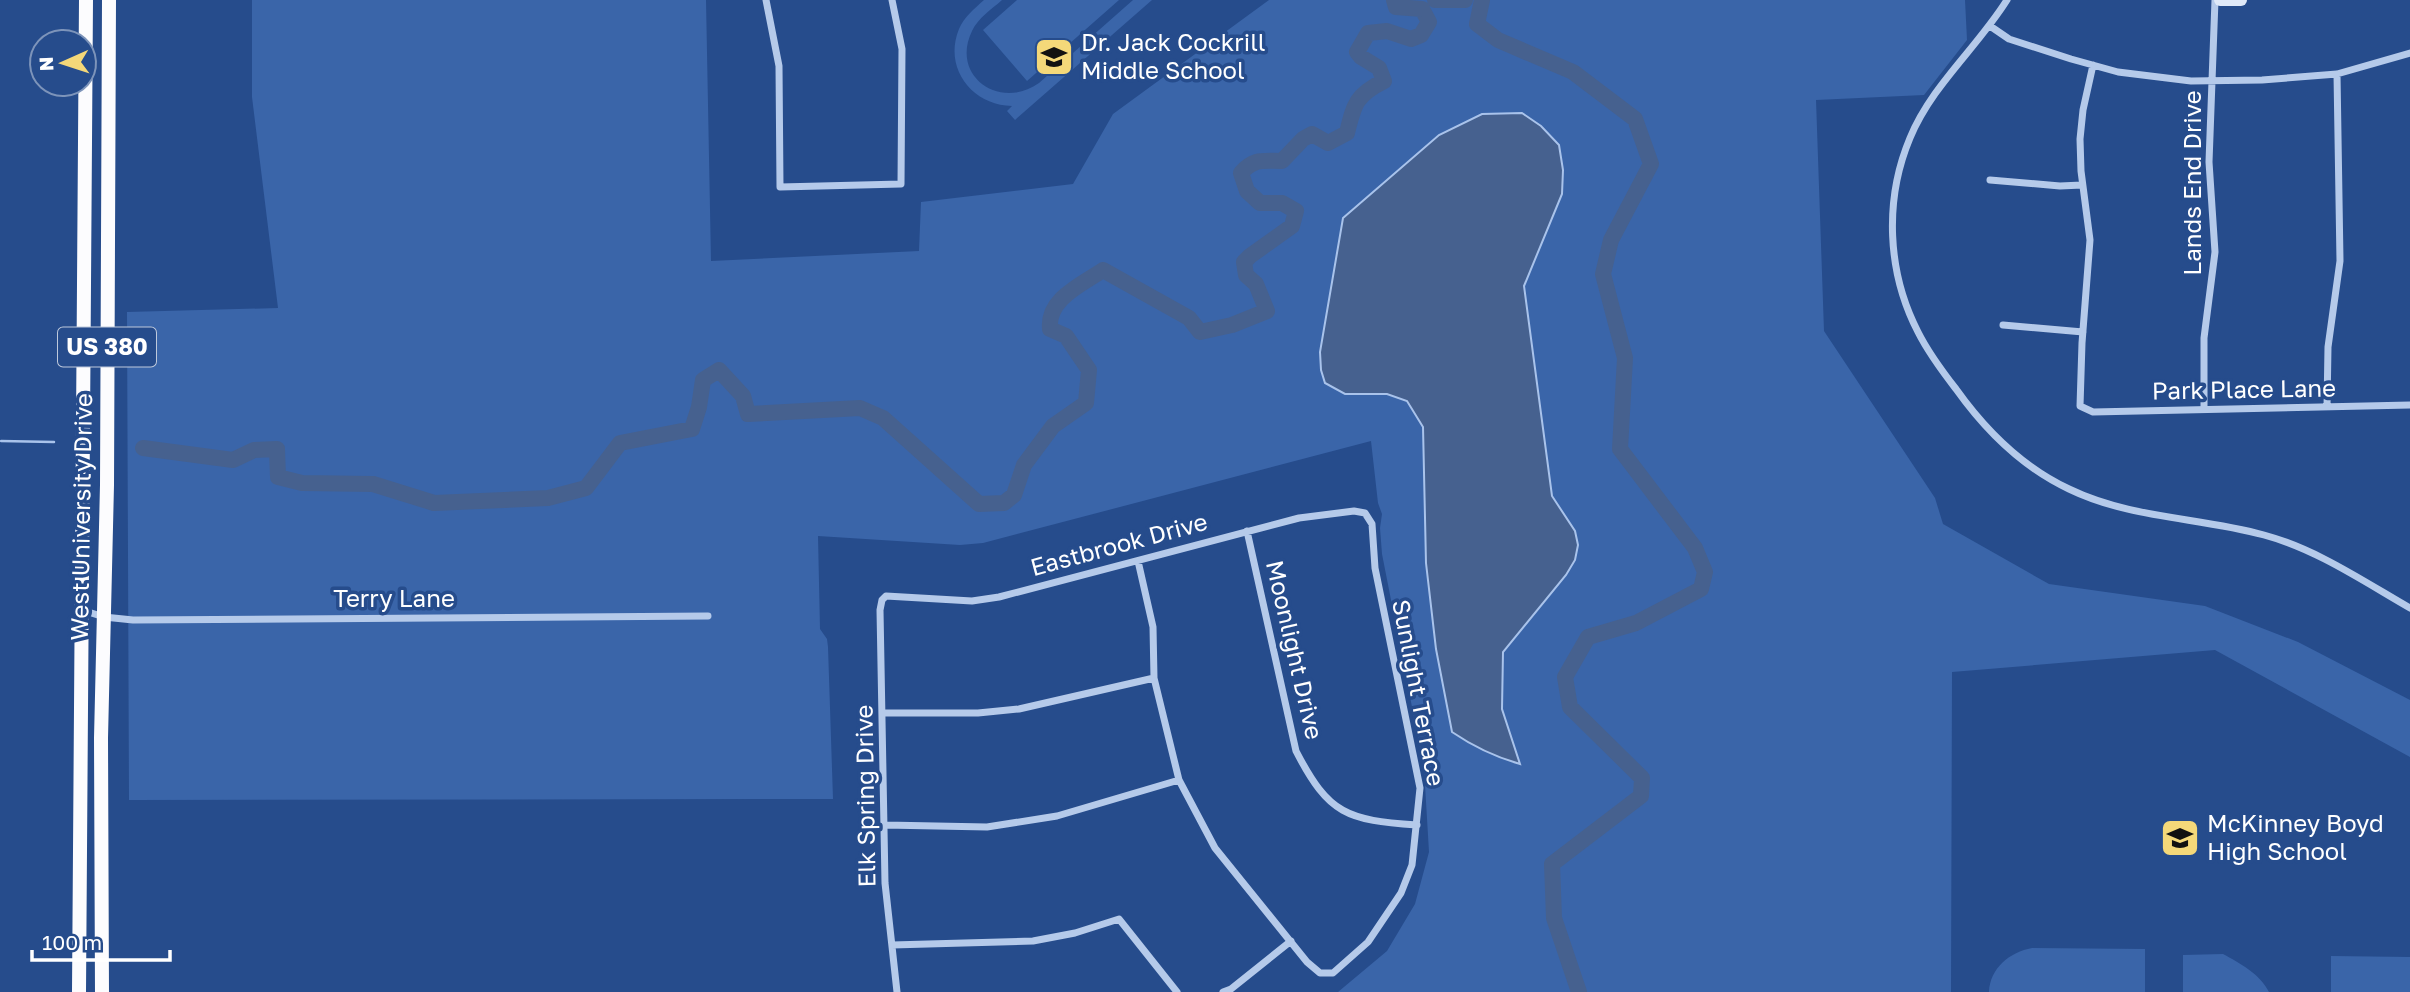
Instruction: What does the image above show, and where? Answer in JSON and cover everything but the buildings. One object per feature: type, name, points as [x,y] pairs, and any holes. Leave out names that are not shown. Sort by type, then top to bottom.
[{"type":"highway","name":"West University Drive","points":[[79,992],[86,0]]},
{"type":"highway","name":"West University Drive","points":[[102,992],[101,738],[107,485],[109,0]]},
{"type":"main road","points":[[2218,0],[2241,0]]},
{"type":"street","points":[[766,0],[779,66],[780,187],[901,184],[902,49],[892,0]]},
{"type":"street","points":[[2007,0],[1990,26],[1926,107],[1908,143],[1897,181],[1892,228],[1897,275],[1912,320],[1935,361],[1998,440],[2038,472],[2068,489],[2134,512],[2234,528],[2281,540],[2325,560],[2410,608]]},
{"type":"street","name":"Lands End Drive","points":[[2204,408],[2204,338],[2215,251],[2209,162],[2218,0]]},
{"type":"street","points":[[1990,26],[2019,42],[2093,65],[2118,72],[2166,79],[2262,80],[2337,74],[2410,53]]},
{"type":"street","points":[[2003,324],[2083,332],[2090,240],[2082,185],[2081,124],[2093,65]]},
{"type":"street","points":[[2327,407],[2328,348],[2340,261],[2337,74]]},
{"type":"street","points":[[1990,180],[2060,186],[2082,185]]},
{"type":"street","name":"Park Place Lane","points":[[2083,332],[2080,406],[2093,412],[2410,405]]},
{"type":"street","name":"Eastbrook Drive","points":[[882,600],[892,596],[972,601],[999,597],[1299,517],[1354,510],[1365,513]]},
{"type":"street","name":"Sunlight Terrace","points":[[1291,941],[1307,962],[1320,973],[1333,973],[1368,942],[1401,893],[1412,865],[1420,788],[1375,568],[1372,524],[1365,513]]},
{"type":"street","name":"Moonlight Drive","points":[[1247,531],[1296,751],[1310,778],[1326,799],[1347,813],[1366,820],[1417,825]]},
{"type":"street","points":[[1138,561],[1153,626],[1154,678],[1179,780],[1215,848],[1291,941],[1231,989],[1223,992]]},
{"type":"street","name":"Elk Spring Drive","points":[[882,600],[880,610],[885,883],[897,992]]},
{"type":"street","name":"Terry Lane","points":[[82,610],[104,617],[146,620],[708,616]]},
{"type":"street","points":[[883,713],[978,713],[1019,709],[1154,678]]},
{"type":"street","points":[[885,825],[987,827],[1057,816],[1179,780]]},
{"type":"street","points":[[892,945],[1033,941],[1075,933],[1119,919],[1177,992]]},
{"type":"shaded area","points":[[252,0],[706,0],[711,261],[919,251],[921,202],[1073,184],[1113,114],[1269,0],[1965,0],[1967,40],[1924,95],[1816,100],[1824,331],[1935,498],[1943,524],[2049,584],[2205,606],[2298,642],[2410,700],[2410,757],[2215,650],[1952,672],[1951,992],[1338,992],[1387,951],[1415,904],[1429,852],[1424,768],[1382,554],[1382,514],[1378,503],[1371,441],[983,543],[960,545],[818,536],[820,629],[827,639],[828,647],[833,799],[129,800],[127,312],[278,308],[252,97]]},
{"type":"shaded area","points":[[984,0],[1002,0],[981,18],[972,31],[967,47],[968,62],[973,75],[983,84],[995,91],[1009,93],[1024,91],[1039,83],[1133,0],[1152,0],[1015,120],[1007,111],[1012,106],[985,99],[973,91],[958,70],[955,43],[959,29],[966,17]]},
{"type":"shaded area","points":[[1017,0],[1119,0],[1027,81],[983,30]]},
{"type":"shaded area","points":[[1522,113],[1541,126],[1559,145],[1563,170],[1562,194],[1524,286],[1552,496],[1575,531],[1578,545],[1575,560],[1566,575],[1503,652],[1502,709],[1520,764],[1485,751],[1452,732],[1436,649],[1426,563],[1423,427],[1407,401],[1387,394],[1345,394],[1325,383],[1320,352],[1343,218],[1439,135],[1482,114]]},
{"type":"shaded area","points":[[2032,948],[2145,949],[2145,992],[1989,992],[1993,976],[2003,962],[2016,953]]},
{"type":"shaded area","points":[[2223,954],[2255,974],[2269,992],[2183,992],[2183,955]]},
{"type":"shaded area","points":[[2331,956],[2410,957],[2410,992],[2331,992]]},
{"type":"waterway","points":[[143,448],[233,460],[254,450],[277,449],[278,477],[302,483],[373,484],[434,503],[548,498],[586,488],[620,443],[692,429],[703,380],[719,370],[743,396],[748,414],[860,408],[883,418],[979,504],[1004,503],[1014,495],[1024,465],[1053,426],[1086,403],[1089,370],[1066,336],[1050,329],[1054,309],[1076,287],[1103,270],[1189,318],[1200,332],[1232,325],[1267,311],[1256,284],[1246,275],[1244,262],[1292,226],[1296,211],[1282,203],[1260,203],[1247,191],[1241,173],[1255,163],[1282,161],[1303,139],[1312,134],[1328,143],[1347,133],[1358,101],[1367,91],[1384,81],[1379,68],[1357,52],[1368,33],[1387,31],[1411,39],[1421,35],[1429,22],[1422,9],[1396,7],[1394,0]]},
{"type":"waterway","points":[[1435,0],[1465,0]]},
{"type":"waterway","points":[[1482,0],[1477,24],[1498,40],[1573,72],[1635,119],[1651,164],[1611,240],[1603,274],[1625,358],[1620,449],[1695,548],[1705,572],[1701,589],[1636,623],[1588,637],[1565,677],[1570,707],[1642,778],[1641,796],[1552,864],[1554,918],[1579,992]]},
{"type":"waterway","points":[[1,441],[54,442]]},
{"type":"place","name":"Dr. Jack Cockrill Middle School","points":[[1054,57]]},
{"type":"place","name":"McKinney Boyd High School","points":[[2180,838]]}]
